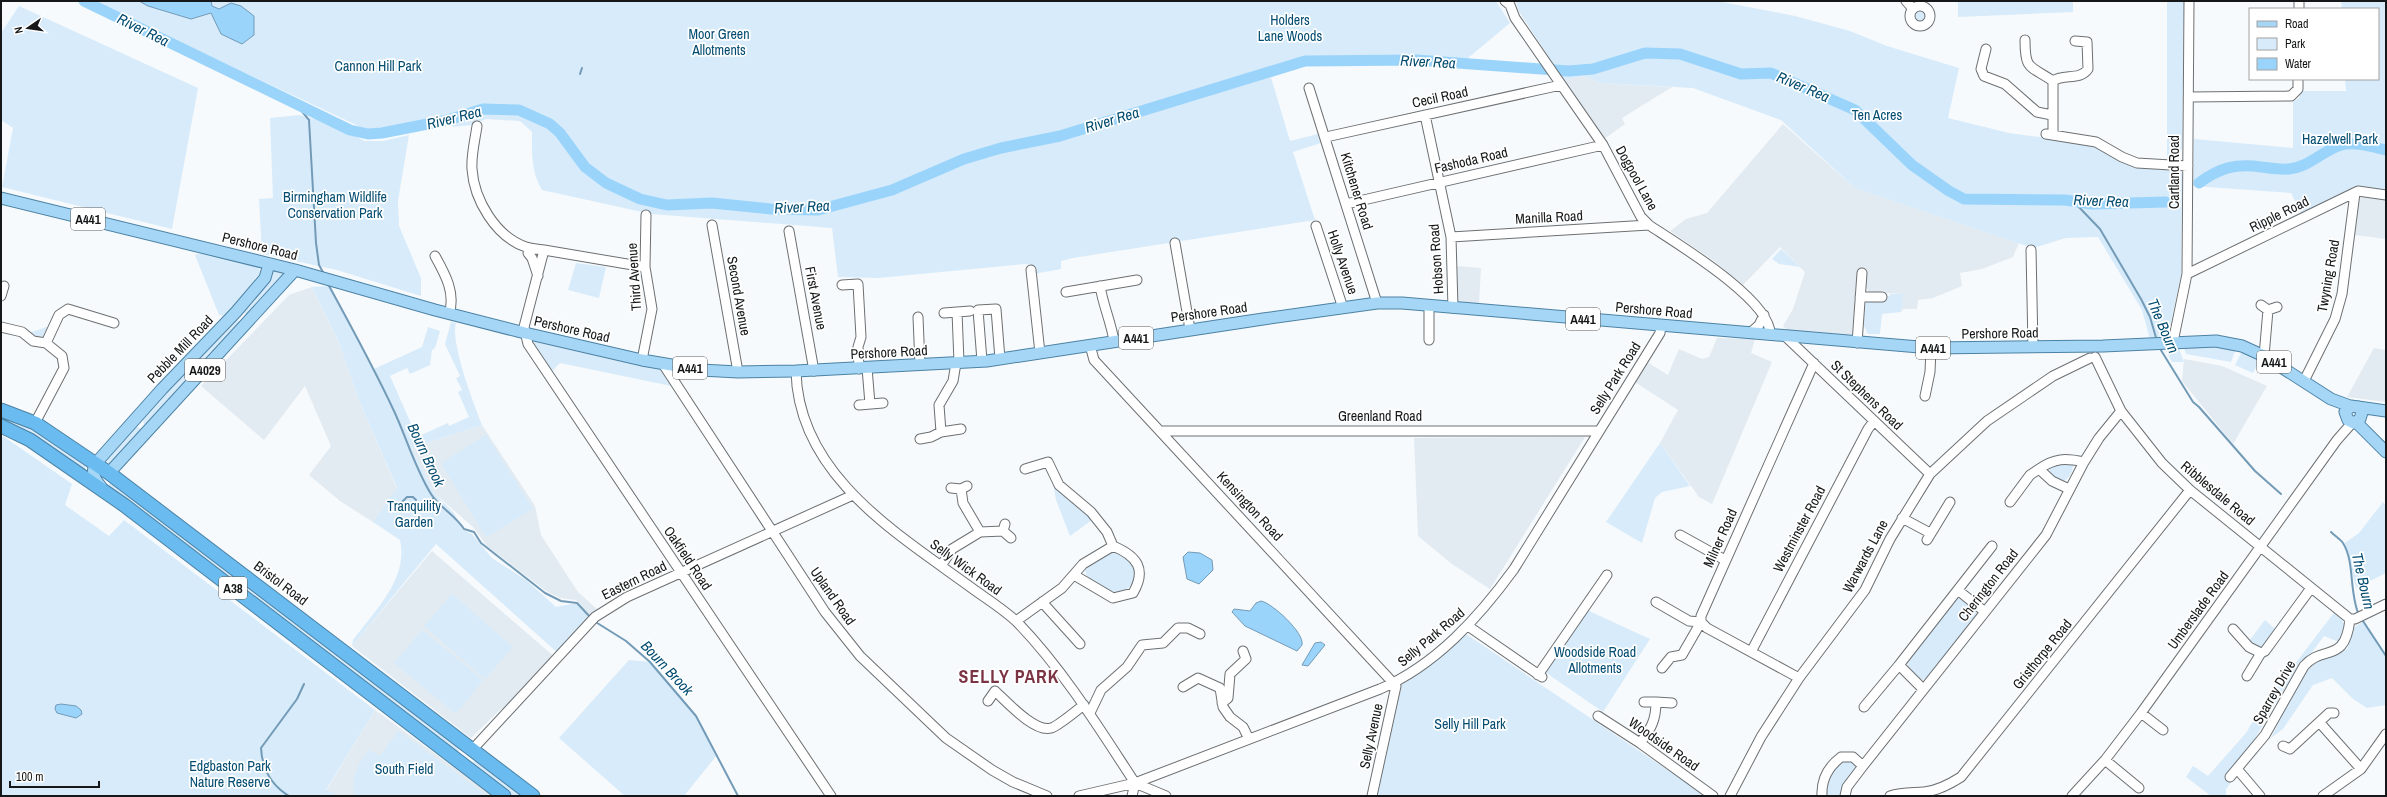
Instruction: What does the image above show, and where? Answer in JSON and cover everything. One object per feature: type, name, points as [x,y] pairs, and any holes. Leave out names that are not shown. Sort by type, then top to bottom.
[{"type":"highway","name":"Bristol Road","points":[[1,410],[35,423],[110,473],[532,796]]},
{"type":"highway","name":"A38","points":[[1,426],[30,440],[104,490],[504,796]]},
{"type":"highway","points":[[437,745],[438,734],[443,728]]},
{"type":"highway","points":[[462,764],[472,750]]},
{"type":"main road","name":"Pershore Road","points":[[1,198],[330,279],[449,314],[525,333],[663,364],[738,372],[814,371],[982,361],[1190,329],[1378,303],[1429,305],[1856,343],[1931,348],[2033,347],[2093,354],[2156,343],[2216,341],[2242,346],[2264,356],[2331,399],[2352,415]]},
{"type":"main road","name":"Pebble Mill Road","points":[[96,463],[162,389],[236,312],[265,278],[269,264]]},
{"type":"main road","name":"A4029","points":[[110,473],[295,270]]},
{"type":"main road","points":[[236,312],[247,324]]},
{"type":"main road","points":[[2352,415],[2386,411]]},
{"type":"main road","name":"A441","points":[[2352,415],[2386,452]]},
{"type":"main road","points":[[135,421],[148,432]]},
{"type":"main road","points":[[96,463],[93,468],[94,477],[104,490]]},
{"type":"street","points":[[1906,1],[1913,9]]},
{"type":"street","name":"Cartland Road","points":[[2173,342],[2187,274],[2189,1]]},
{"type":"street","name":"Dogpool Lane","points":[[1508,2],[1514,15],[1602,144],[1635,207],[1649,225],[1716,270],[1740,290],[1769,322],[1770,335]]},
{"type":"street","points":[[2025,40],[2025,59],[2028,65],[2053,81]]},
{"type":"street","points":[[2053,81],[2057,78],[2080,75],[2088,69],[2087,42],[2075,41]]},
{"type":"street","points":[[1986,49],[1981,69],[1984,76],[2005,84],[2037,112],[2052,115]]},
{"type":"street","points":[[2189,98],[2291,96],[2298,89],[2298,80]]},
{"type":"street","points":[[2053,81],[2052,115],[2049,134],[2096,142],[2122,157],[2137,162],[2188,166]]},
{"type":"street","name":"Cecil Road","points":[[1326,137],[1425,115],[1559,82]]},
{"type":"street","name":"Kitchener Road","points":[[1310,88],[1378,303]]},
{"type":"street","name":"Hobson Road","points":[[1425,115],[1451,237],[1453,308]]},
{"type":"street","points":[[477,126],[472,169],[476,189],[483,206],[503,232],[525,247],[645,267]]},
{"type":"street","name":"Fashoda Road","points":[[1346,204],[1602,144]]},
{"type":"street","name":"Ripple Road","points":[[2187,274],[2362,190],[2386,195]]},
{"type":"street","name":"Twyning Road","points":[[2304,381],[2335,319],[2342,294],[2355,193]]},
{"type":"street","name":"Third Avenue","points":[[642,360],[652,309],[645,267],[646,215]]},
{"type":"street","name":"Second Avenue","points":[[712,225],[738,372]]},
{"type":"street","name":"Manilla Road","points":[[1451,237],[1649,225]]},
{"type":"street","name":"Holly Avenue","points":[[1316,226],[1343,308]]},
{"type":"street","name":"First Avenue","points":[[789,230],[814,371]]},
{"type":"street","points":[[1175,243],[1190,329]]},
{"type":"street","points":[[525,333],[524,327],[538,278],[544,250]]},
{"type":"street","points":[[2031,250],[2033,347]]},
{"type":"street","points":[[528,253],[532,258],[538,278]]},
{"type":"street","points":[[435,256],[448,280],[451,306],[449,314]]},
{"type":"street","points":[[1031,270],[1040,352]]},
{"type":"street","points":[[1856,343],[1862,273]]},
{"type":"street","points":[[1066,292],[1137,280]]},
{"type":"street","points":[[842,285],[858,284],[861,337],[858,347],[870,404]]},
{"type":"street","points":[[1,296],[4,286]]},
{"type":"street","points":[[1100,286],[1102,304],[1111,325],[1114,341]]},
{"type":"street","points":[[1860,297],[1882,297]]},
{"type":"street","points":[[1429,305],[1431,342]]},
{"type":"street","points":[[2264,356],[2265,308],[2277,307]]},
{"type":"street","points":[[46,343],[59,315],[68,309],[114,323]]},
{"type":"street","points":[[982,361],[978,310],[996,309],[1000,359]]},
{"type":"street","points":[[944,313],[970,311]]},
{"type":"street","points":[[941,432],[939,404],[953,381],[957,362],[957,312]]},
{"type":"street","points":[[1750,333],[1759,326],[1764,315]]},
{"type":"street","points":[[918,317],[920,365]]},
{"type":"street","name":"Selly Park Road","points":[[1079,796],[1135,783],[1394,683],[1409,675],[1468,626],[1514,569],[1660,333],[1661,325]]},
{"type":"street","points":[[1,327],[22,332],[33,341],[46,343],[62,356],[64,364],[35,423]]},
{"type":"street","name":"Oakfield Road","points":[[525,333],[528,344],[831,796]]},
{"type":"street","name":"St Stephens Road","points":[[1785,336],[1930,474]]},
{"type":"street","name":"Kensington Road","points":[[1090,345],[1094,360],[1394,683]]},
{"type":"street","points":[[1925,396],[1933,380],[1931,348]]},
{"type":"street","name":"Warwards Lane","points":[[1730,796],[1761,736],[1799,678],[1865,590],[1902,518],[1930,474],[1987,421],[2044,382],[2093,354]]},
{"type":"street","name":"Ribblesdale Road","points":[[2093,354],[2121,411],[2162,463],[2190,490],[2311,588],[2352,619]]},
{"type":"street","name":"Milner Road","points":[[1662,668],[1671,657],[1682,655],[1701,622],[1701,616],[1725,560],[1814,363]]},
{"type":"street","name":"Upland Road","points":[[663,364],[825,612],[860,656],[946,738],[992,770],[1036,794],[1047,796]]},
{"type":"street","name":"Selly Wick Road","points":[[796,371],[804,418],[823,455],[853,495],[883,523],[1016,621],[1090,713],[1135,783]]},
{"type":"street","points":[[859,405],[883,403]]},
{"type":"street","name":"Cherington Road","points":[[1845,796],[1847,787],[1863,766],[2046,535],[2084,462],[2099,438],[2121,411]]},
{"type":"street","name":"Umberslade Road","points":[[2072,796],[2104,760],[2141,713],[2340,436],[2352,415]]},
{"type":"street","name":"Westminster Road","points":[[1751,652],[1868,429],[1874,421]]},
{"type":"street","points":[[920,439],[931,437],[941,432],[961,429]]},
{"type":"street","name":"Greenland Road","points":[[1161,431],[1598,431]]},
{"type":"street","points":[[2010,502],[2030,475],[2055,459],[2066,458],[2084,462]]},
{"type":"street","points":[[1025,469],[1048,462],[1059,484],[1090,512],[1107,532],[1113,546],[1129,554],[1137,563],[1140,573],[1139,582],[1133,593],[1113,598],[1074,575]]},
{"type":"street","points":[[2039,469],[2052,481],[2069,489]]},
{"type":"street","points":[[951,488],[964,487],[963,503],[980,532]]},
{"type":"street","name":"Gristhorpe Road","points":[[1890,796],[1904,792],[1931,791],[1948,785],[1961,777],[2190,490]]},
{"type":"street","name":"Eastern Road","points":[[472,750],[593,620],[618,602],[853,495]]},
{"type":"street","points":[[1902,518],[1928,536],[1950,502]]},
{"type":"street","points":[[941,566],[952,549],[980,532],[1004,528],[1011,538]]},
{"type":"street","points":[[1680,535],[1725,560]]},
{"type":"street","points":[[1016,621],[1058,591],[1090,559],[1113,546]]},
{"type":"street","points":[[1864,707],[1959,591],[1968,576],[1992,546]]},
{"type":"street","points":[[1468,626],[1540,676],[1607,575]]},
{"type":"street","points":[[2247,676],[2261,654],[2265,651],[2311,588]]},
{"type":"street","points":[[1959,591],[1985,612]]},
{"type":"street","points":[[1042,602],[1080,644]]},
{"type":"street","points":[[1656,602],[1689,621],[1701,622],[1707,628],[1799,678]]},
{"type":"street","points":[[2352,619],[2386,604]]},
{"type":"street","name":"Sparrey Drive","points":[[2230,777],[2238,770],[2266,735],[2308,661],[2334,652],[2346,640],[2352,619]]},
{"type":"street","points":[[1090,713],[1101,690],[1127,667],[1142,645],[1163,643],[1178,628],[1188,628],[1200,634]]},
{"type":"street","points":[[2233,629],[2249,647],[2261,654]]},
{"type":"street","points":[[1222,702],[1228,698],[1230,674],[1248,656]]},
{"type":"street","points":[[1899,665],[1923,689]]},
{"type":"street","points":[[1183,687],[1193,680],[1202,678],[1220,688],[1225,711],[1243,727],[1249,739]]},
{"type":"street","name":"Selly Avenue","points":[[1372,796],[1396,686],[1394,683]]},
{"type":"street","points":[[988,701],[996,691],[1025,718],[1042,728],[1052,728],[1084,705]]},
{"type":"street","points":[[1644,702],[1672,703]]},
{"type":"street","points":[[1640,743],[1653,726],[1656,717],[1656,702]]},
{"type":"street","points":[[2288,750],[2320,723],[2330,710]]},
{"type":"street","points":[[2141,713],[2163,730]]},
{"type":"street","name":"Woodside Road","points":[[1598,716],[1640,743],[1713,796]]},
{"type":"street","points":[[2320,723],[2361,769]]},
{"type":"street","points":[[2323,796],[2361,769],[2383,744],[2386,734]]},
{"type":"street","points":[[1822,796],[1825,776],[1831,765],[1840,757],[1853,758],[1863,766]]},
{"type":"street","points":[[2104,760],[2139,788]]},
{"type":"street","points":[[2238,770],[2251,783],[2260,796]]},
{"type":"street","points":[[1132,796],[1135,783],[1166,796]]},
{"type":"shaded area","points":[[1583,76],[1601,83],[1672,87],[1622,118],[1625,124],[1604,139],[1564,80]]},
{"type":"shaded area","points":[[1783,124],[1855,188],[2019,243],[2013,257],[1982,269],[1960,273],[1962,286],[1933,298],[1918,300],[1917,309],[1903,309],[1901,312],[1902,294],[1869,292],[1865,285],[1866,272],[1857,271],[1852,334],[1849,337],[1788,331],[1783,326],[1793,309],[1805,272],[1780,247],[1743,285],[1714,261],[1670,231],[1686,219],[1707,213]]},
{"type":"shaded area","points":[[2363,195],[2386,199],[2386,239],[2355,235],[2360,198]]},
{"type":"shaded area","points":[[1457,266],[1481,268],[1479,304],[1456,302]]},
{"type":"shaded area","points":[[312,287],[339,342],[358,398],[397,489],[373,522],[340,501],[309,475],[331,446],[305,386],[264,440],[201,386],[289,295]]},
{"type":"shaded area","points":[[1717,338],[1755,339],[1751,353],[1772,362],[1712,504],[1699,497],[1660,443],[1678,410],[1635,382],[1647,362],[1668,375],[1679,349],[1702,359],[1709,357]]},
{"type":"shaded area","points":[[2374,348],[2386,350],[2386,402],[2347,397]]},
{"type":"shaded area","points":[[2184,359],[2222,366],[2267,386],[2233,444],[2182,381]]},
{"type":"shaded area","points":[[482,425],[535,506],[541,535],[578,592],[597,609],[591,618],[576,600],[560,598],[546,591],[487,546],[473,527],[434,493],[411,448]]},
{"type":"shaded area","points":[[1585,437],[1490,589],[1452,564],[1418,536],[1414,438]]},
{"type":"shaded area","points":[[432,551],[557,659],[511,708],[501,709],[471,738],[352,646]]},
{"type":"shaded area","name":"South Field","points":[[375,710],[493,796],[340,796],[326,791]]},
{"type":"green space","points":[[92,1],[1496,1],[1510,23],[1462,63],[1416,60],[1305,61],[1269,71],[1290,141],[1318,134],[1321,143],[1293,152],[1315,220],[1073,258],[1061,261],[1061,269],[1034,274],[1032,265],[1025,264],[878,278],[838,277],[832,228],[651,214],[542,190],[538,183],[534,169],[532,155],[532,132],[520,121],[486,119],[472,125],[453,127],[447,117],[381,132],[367,130]]},
{"type":"green space","name":"Ten Acres","points":[[1516,1],[1717,1],[1795,16],[1850,31],[1887,46],[1959,68],[1948,118],[2009,133],[2090,144],[2106,151],[2176,168],[2182,173],[2181,275],[2168,337],[2150,339],[2142,310],[2098,237],[2066,238],[2033,248],[1855,188],[1781,120],[1693,88],[1601,83],[1583,76],[1564,80],[1518,10]]},
{"type":"green space","points":[[1958,1],[2073,1],[2073,12],[1958,17]]},
{"type":"green space","points":[[2167,1],[2184,1],[2182,147],[2179,155],[2175,158],[2167,158]]},
{"type":"green space","name":"Hazelwell Park","points":[[2341,1],[2386,1],[2386,193],[2357,188],[2301,213],[2291,193],[2193,186],[2194,139],[2293,148],[2293,102],[2299,98],[2301,91],[2346,91],[2345,80],[2379,80],[2379,8],[2342,8]]},
{"type":"green space","points":[[19,6],[198,88],[172,229],[2,187],[13,128],[1,120],[1,33]]},
{"type":"green space","points":[[1920,9],[1925,11],[1927,16],[1925,21],[1920,23],[1915,21],[1913,16],[1915,11]]},
{"type":"green space","name":"Birmingham Wildlife Conservation Park","points":[[299,115],[328,123],[365,141],[383,141],[409,135],[398,201],[399,226],[421,278],[421,296],[337,270],[262,254],[259,199],[273,198],[270,118]]},
{"type":"green space","points":[[1781,249],[1800,267],[1779,264],[1772,259]]},
{"type":"green space","points":[[202,253],[259,267],[260,273],[225,316],[219,315],[195,255]]},
{"type":"green space","points":[[576,263],[606,267],[599,298],[568,290]]},
{"type":"green space","points":[[274,271],[281,272],[285,277],[247,316],[243,311]]},
{"type":"green space","name":"Tranquility Garden","points":[[330,286],[374,369],[422,347],[428,327],[440,331],[435,348],[432,350],[430,365],[410,374],[407,368],[390,376],[417,437],[448,423],[449,426],[469,417],[458,392],[462,390],[456,378],[460,376],[445,344],[451,322],[456,323],[456,344],[459,359],[482,425],[411,448],[434,493],[454,513],[463,530],[472,534],[492,558],[526,580],[556,607],[577,603],[590,618],[560,655],[436,544],[352,646],[353,640],[388,594],[395,581],[399,568],[401,554],[400,540],[373,522],[397,488],[358,398],[339,342],[312,287]]},
{"type":"green space","points":[[1890,294],[1903,294],[1901,312],[1882,314],[1880,334],[1868,334],[1863,324],[1866,302],[1870,300],[1884,301],[1884,295],[1890,296]]},
{"type":"green space","points":[[234,319],[238,320],[240,324],[145,425],[142,418]]},
{"type":"green space","points":[[49,326],[45,335],[39,339],[27,331],[32,332]]},
{"type":"green space","points":[[535,342],[661,369],[671,386],[560,363],[552,371],[532,344]]},
{"type":"green space","points":[[2194,346],[2216,346],[2235,351],[2231,362],[2186,354],[2184,348]]},
{"type":"green space","points":[[2179,349],[2184,362],[2172,362],[2166,351]]},
{"type":"green space","points":[[2242,351],[2260,360],[2253,373],[2235,365]]},
{"type":"green space","points":[[1,413],[36,428],[88,461],[84,471],[1,421]]},
{"type":"green space","points":[[134,426],[140,428],[142,432],[111,465],[106,460]]},
{"type":"green space","points":[[486,435],[533,509],[486,537],[441,463]]},
{"type":"green space","name":"Edgbaston Park Nature Reserve","points":[[3,436],[72,484],[65,505],[109,536],[124,520],[375,710],[326,790],[340,796],[1,796],[1,443]]},
{"type":"green space","points":[[1660,443],[1690,486],[1662,492],[1655,498],[1642,543],[1606,522]]},
{"type":"green space","points":[[2071,462],[2073,465],[2072,470],[2069,477],[2064,481],[2062,482],[2049,476],[2050,464]]},
{"type":"green space","points":[[1052,478],[1092,520],[1070,536],[1056,500]]},
{"type":"green space","points":[[112,481],[458,745],[459,755],[106,488]]},
{"type":"green space","points":[[2383,502],[2386,505],[2386,573],[2356,588],[2345,543],[2359,533]]},
{"type":"green space","points":[[1113,551],[1126,553],[1134,569],[1135,580],[1128,588],[1111,594],[1090,580],[1085,572],[1085,567]]},
{"type":"green space","points":[[452,594],[513,647],[485,679],[424,626]]},
{"type":"green space","points":[[1958,598],[1970,603],[1977,614],[1927,679],[1919,680],[1909,670],[1907,661]]},
{"type":"green space","name":"Woodside Road Allotments","points":[[1587,610],[1650,639],[1603,712],[1545,672]]},
{"type":"green space","points":[[2336,610],[2345,625],[2339,642],[2324,636],[2282,692],[2253,742],[2229,775],[2233,780],[2226,789],[2226,796],[2211,796],[2186,777],[2193,766],[2208,776],[2246,733],[2257,714]]},
{"type":"green space","points":[[2265,620],[2275,629],[2261,650],[2249,641]]},
{"type":"green space","points":[[2364,621],[2386,654],[2386,705],[2367,708],[2353,699],[2332,678],[2313,685],[2283,729],[2271,738],[2291,697],[2312,663],[2347,649],[2353,628]]},
{"type":"green space","points":[[422,630],[483,680],[456,714],[394,663]]},
{"type":"green space","name":"Selly Hill Park","points":[[1466,634],[1706,796],[1376,796],[1397,688]]},
{"type":"green space","points":[[629,660],[650,662],[696,716],[717,755],[684,796],[625,796],[559,738]]},
{"type":"green space","name":"South Field","points":[[398,731],[487,796],[354,796],[353,783],[358,766],[369,750],[380,756]]},
{"type":"green space","points":[[475,760],[527,796],[509,796],[472,764]]},
{"type":"green space","points":[[1840,760],[1851,761],[1859,768],[1843,796],[1825,796],[1827,776]]},
{"type":"water","points":[[139,1],[211,1],[212,6],[219,9],[231,3],[241,6],[254,16],[254,35],[242,44],[221,34],[211,13],[191,19],[148,6]]},
{"type":"water","points":[[1188,552],[1200,553],[1212,560],[1213,570],[1199,584],[1187,579],[1183,557]]},
{"type":"water","points":[[1261,601],[1280,613],[1293,626],[1302,640],[1302,645],[1297,651],[1245,626],[1232,612],[1234,609],[1250,611],[1256,603]]},
{"type":"water","points":[[1321,642],[1325,645],[1308,666],[1302,665],[1315,643]]},
{"type":"water","points":[[61,704],[76,706],[81,710],[82,714],[76,718],[57,713],[55,709],[56,705]]},
{"type":"waterway","name":"River Rea","points":[[84,1],[350,130],[368,134],[382,133],[448,120],[483,109],[519,110],[550,124],[560,133],[585,167],[606,183],[640,199],[667,205],[712,203],[771,209],[818,210],[892,190],[964,159],[1001,148],[1060,136],[1305,61],[1416,60],[1569,71],[1593,69],[1645,53],[1680,54],[1741,74],[1771,73],[1855,110],[1912,165],[1949,191],[1964,199],[2065,200],[2092,204],[2166,202]]},
{"type":"waterway","points":[[580,74],[582,68]]},
{"type":"waterway","name":"Bourn Brook","points":[[295,103],[309,120],[316,243],[319,265],[324,274]]},
{"type":"waterway","name":"River Rea","points":[[2199,183],[2221,170],[2236,166],[2282,169],[2296,168],[2334,148],[2346,144],[2364,145],[2386,150]]},
{"type":"waterway","name":"The Bourn","points":[[2065,200],[2075,203],[2100,229],[2141,299],[2150,317],[2157,341]]},
{"type":"waterway","name":"Bourn Brook","points":[[328,284],[378,379],[399,422],[420,474],[434,499],[456,519],[464,529],[474,532],[481,543],[545,593],[561,601],[577,603],[591,618]]},
{"type":"waterway","name":"The Bourn","points":[[2159,347],[2193,402],[2255,471],[2281,494]]},
{"type":"waterway","points":[[400,504],[407,497],[413,497],[416,500]]},
{"type":"waterway","points":[[419,503],[423,507],[434,498]]},
{"type":"waterway","name":"The Bourn","points":[[2331,532],[2343,543],[2347,551],[2351,569],[2354,598],[2359,615]]},
{"type":"waterway","name":"The Bourn","points":[[2361,618],[2386,656]]},
{"type":"waterway","name":"Bourn Brook","points":[[594,621],[626,641],[650,662],[696,716],[738,796]]},
{"type":"waterway","points":[[289,796],[272,782],[263,763],[261,748],[297,699],[304,684]]},
{"type":"district","name":"SELLY PARK","points":[[1009,677]]},
{"type":"park label","name":"Holders Lane Woods","points":[[1290,28]]},
{"type":"park label","name":"Moor Green Allotments","points":[[719,42]]},
{"type":"park label","name":"Cannon Hill Park","points":[[378,66]]}]
